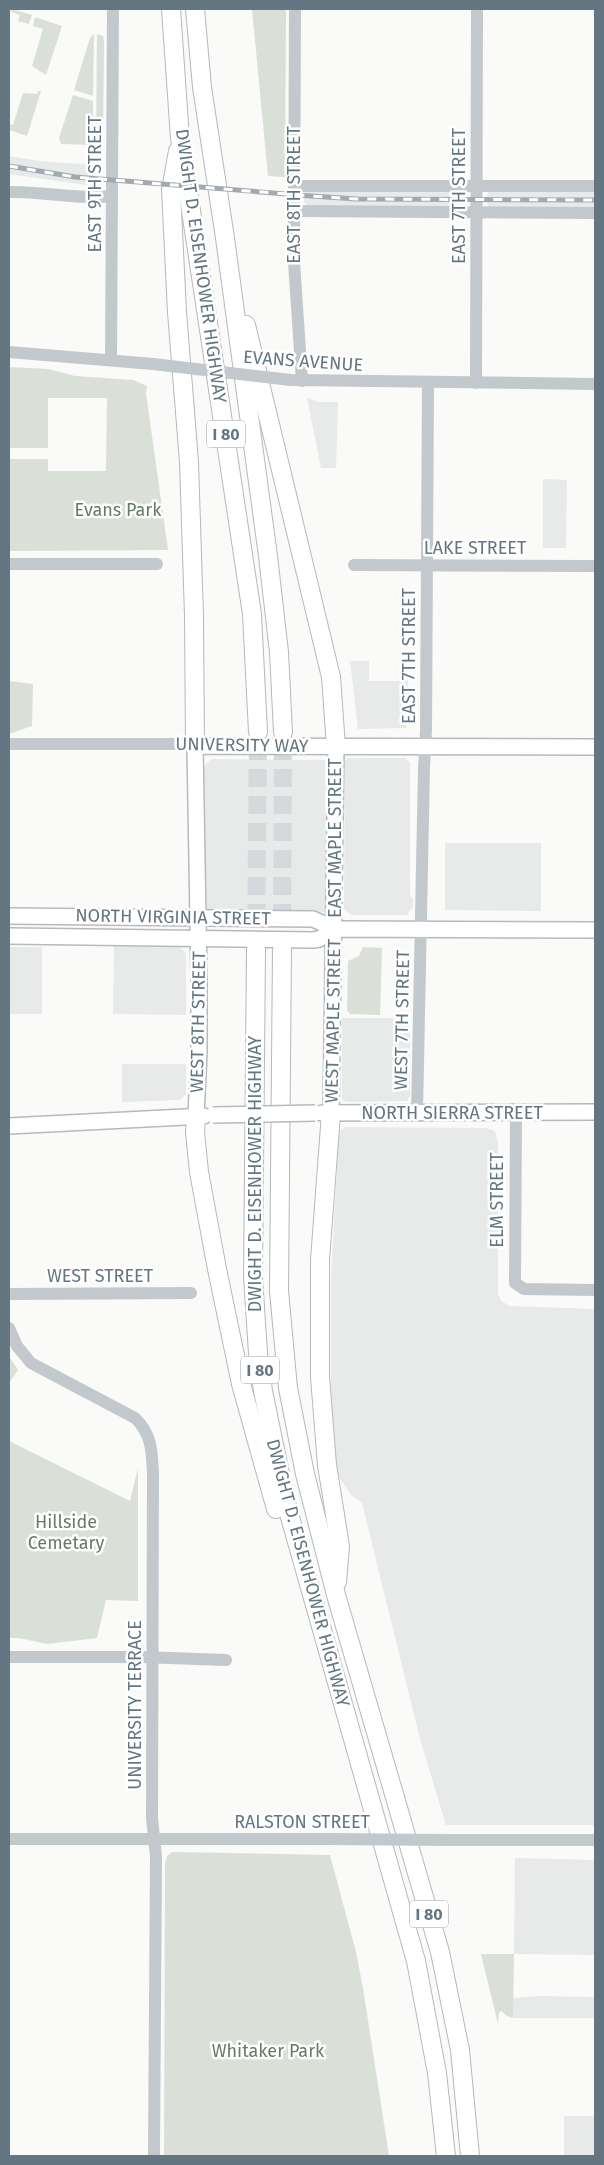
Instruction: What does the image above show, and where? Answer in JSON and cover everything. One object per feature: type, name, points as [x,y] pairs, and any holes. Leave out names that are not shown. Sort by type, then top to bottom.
[{"type":"highway","name":"DWIGHT D. EISENHOWER HIGHWAY","points":[[171,9],[180,138],[248,586],[255,652],[258,732]]},
{"type":"highway","name":"DWIGHT D. EISENHOWER HIGHWAY","points":[[195,9],[202,87],[225,238],[268,556],[279,652],[283,732]]},
{"type":"highway","points":[[180,138],[171,190],[177,312],[189,462],[194,616],[195,746]]},
{"type":"highway","points":[[225,238],[331,677],[336,747]]},
{"type":"highway","name":"DWIGHT D. EISENHOWER HIGHWAY","points":[[256,949],[253,1277],[261,1382],[286,1503],[406,1924],[424,1998],[437,2073],[446,2156]]},
{"type":"highway","name":"DWIGHT D. EISENHOWER HIGHWAY","points":[[282,949],[279,1291],[282,1340],[297,1436],[336,1595],[440,1952],[460,2050],[470,2156]]},
{"type":"highway","points":[[323,1113],[319,1361],[321,1410],[326,1456],[340,1546],[336,1595]]},
{"type":"highway","points":[[204,1116],[195,1132],[199,1172],[241,1384],[316,1649],[365,1778]]},
{"type":"main road","name":"UNIVERSITY WAY","points":[[195,746],[595,747]]},
{"type":"main road","points":[[195,746],[198,928]]},
{"type":"main road","name":"EAST MAPLE STREET","points":[[334,930],[336,747]]},
{"type":"main road","name":"NORTH VIRGINIA STREET","points":[[9,916],[198,928],[313,940],[319,939],[334,930],[421,928],[595,930]]},
{"type":"main road","name":"NORTH VIRGINIA STREET","points":[[9,936],[198,928],[313,919],[323,922],[334,930]]},
{"type":"main road","name":"WEST 8TH STREET","points":[[198,928],[199,1052],[204,1116]]},
{"type":"main road","name":"WEST MAPLE STREET","points":[[323,1113],[334,930]]},
{"type":"main road","name":"NORTH SIERRA STREET","points":[[9,1126],[204,1116],[323,1113],[595,1112]]},
{"type":"street","name":"EAST 9TH STREET","points":[[112,360],[113,9]]},
{"type":"street","name":"EAST 8TH STREET","points":[[295,9],[294,280],[297,380]]},
{"type":"street","name":"EAST 7TH STREET","points":[[476,383],[477,9]]},
{"type":"street","points":[[294,186],[595,186]]},
{"type":"street","points":[[9,192],[30,191],[91,198],[112,196]]},
{"type":"street","points":[[294,211],[595,213]]},
{"type":"street","name":"EVANS AVENUE","points":[[9,352],[112,360],[297,380],[595,384]]},
{"type":"street","name":"EAST 7TH STREET","points":[[421,928],[425,746],[428,383]]},
{"type":"street","points":[[9,564],[157,564]]},
{"type":"street","name":"LAKE STREET","points":[[354,565],[595,566]]},
{"type":"street","name":"UNIVERSITY WAY","points":[[9,744],[172,744],[195,746]]},
{"type":"street","name":"WEST 7TH STREET","points":[[417,1113],[421,928]]},
{"type":"street","name":"ELM STREET","points":[[516,1113],[514,1279],[517,1286],[524,1289],[595,1290]]},
{"type":"street","name":"WEST STREET","points":[[9,1294],[191,1294]]},
{"type":"street","name":"UNIVERSITY TERRACE","points":[[9,1328],[17,1346],[31,1363],[135,1418],[146,1431],[152,1454],[152,1818],[156,1857],[154,2156]]},
{"type":"street","points":[[9,1657],[226,1660]]},
{"type":"street","name":"RALSTON STREET","points":[[9,1839],[595,1840]]},
{"type":"shaded area","points":[[9,156],[41,161],[94,165],[93,186],[9,174]]},
{"type":"shaded area","points":[[307,190],[464,192],[467,195],[467,203],[465,207],[308,206],[304,202],[304,195]]},
{"type":"shaded area","points":[[489,192],[595,192],[595,208],[488,207],[486,196]]},
{"type":"shaded area","points":[[307,398],[319,402],[338,402],[336,468],[321,468]]},
{"type":"shaded area","points":[[543,479],[567,480],[566,548],[543,548]]},
{"type":"shaded area","points":[[350,661],[369,661],[369,681],[408,681],[407,728],[358,729]]},
{"type":"shaded area","points":[[347,758],[405,758],[410,762],[410,896],[413,898],[413,907],[407,915],[354,915],[344,909],[345,761]]},
{"type":"shaded area","points":[[211,759],[325,760],[327,766],[325,912],[207,911],[204,767]]},
{"type":"shaded area","points":[[445,843],[541,843],[541,911],[445,910]]},
{"type":"shaded area","points":[[114,946],[179,947],[182,949],[186,954],[186,1015],[113,1014]]},
{"type":"shaded area","points":[[9,947],[42,947],[42,1014],[9,1014]]},
{"type":"shaded area","points":[[342,1018],[410,1018],[410,1096],[407,1101],[347,1102],[342,1100]]},
{"type":"shaded area","points":[[122,1064],[186,1064],[186,1094],[177,1100],[122,1102]]},
{"type":"shaded area","points":[[345,1127],[486,1128],[495,1131],[498,1142],[498,1293],[501,1301],[510,1306],[595,1309],[595,1825],[446,1825],[420,1739],[362,1503],[351,1495],[335,1471],[331,1436],[331,1279],[339,1131]]},
{"type":"shaded area","points":[[515,1858],[595,1860],[595,1955],[514,1954]]},
{"type":"shaded area","points":[[538,1996],[595,1997],[595,2018],[513,2018],[513,1998]]},
{"type":"shaded area","points":[[564,2116],[595,2116],[595,2156],[564,2156]]},
{"type":"green space","points":[[12,9],[32,15],[29,24],[18,21],[20,15],[11,12]]},
{"type":"green space","points":[[252,9],[286,9],[285,177],[268,176]]},
{"type":"green space","points":[[35,17],[62,26],[46,75],[32,66],[43,29],[33,26]]},
{"type":"green space","points":[[94,34],[93,96],[74,90],[90,38]]},
{"type":"green space","points":[[97,34],[103,36],[104,40],[103,139],[99,145],[96,145]]},
{"type":"green space","points":[[38,91],[41,91],[27,136],[9,130],[9,124],[13,125],[23,93],[37,94]]},
{"type":"green space","points":[[73,95],[93,101],[93,145],[61,144],[59,138]]},
{"type":"green space","name":"Evans Park","points":[[9,367],[48,369],[75,376],[133,380],[147,386],[146,393],[168,550],[9,551],[9,459],[48,459],[48,471],[106,471],[107,398],[48,398],[48,448],[9,448]]},
{"type":"green space","points":[[9,678],[10,681],[33,684],[33,686],[32,726],[9,734]]},
{"type":"green space","points":[[363,947],[382,948],[380,1015],[350,1014],[347,1010],[348,961],[359,956]]},
{"type":"green space","points":[[9,1356],[18,1370],[9,1383]]},
{"type":"green space","name":"Hillside Cemetary","points":[[9,1441],[130,1501],[138,1468],[138,1601],[106,1600],[97,1638],[47,1644],[19,1638],[9,1638]]},
{"type":"green space","name":"Whitaker Park","points":[[172,1852],[330,1855],[356,1952],[389,2156],[164,2156],[165,1863],[167,1856]]},
{"type":"green space","points":[[481,1954],[514,1954],[513,2018],[507,2016],[502,2011],[499,2012],[498,2024]]},
{"type":"tunnel","points":[[256,949],[258,732]]},
{"type":"tunnel","points":[[282,949],[283,732]]},
{"type":"railway","points":[[9,166],[75,177],[357,199],[595,200]]}]
